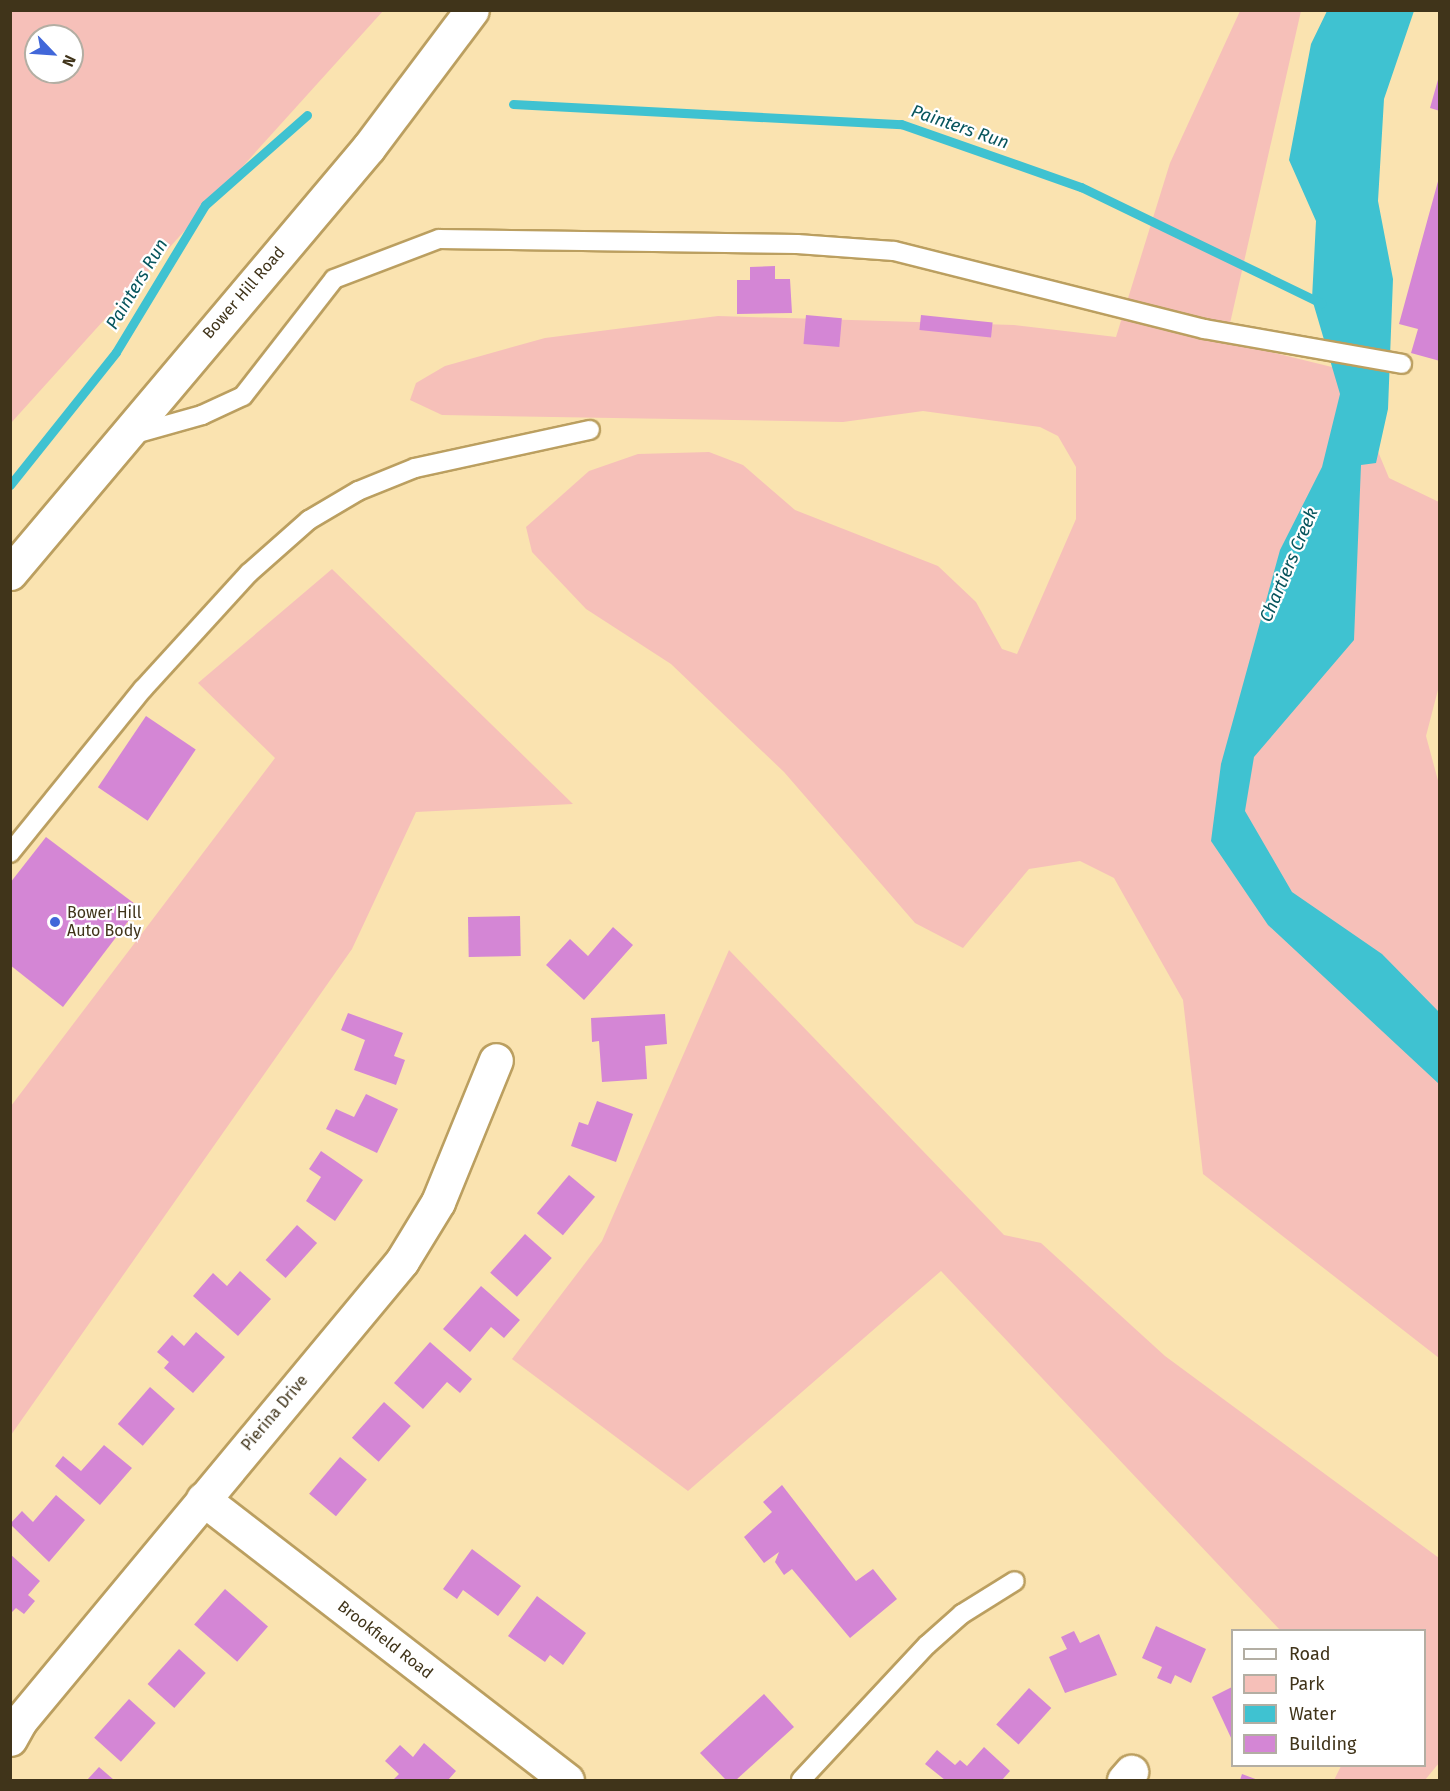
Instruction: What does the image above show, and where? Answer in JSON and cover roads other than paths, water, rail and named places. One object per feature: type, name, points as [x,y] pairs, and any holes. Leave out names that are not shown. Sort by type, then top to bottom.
[{"type":"street","name":"Bower Hill Road","points":[[10,573],[120,437],[369,147],[472,10]]},
{"type":"street","name":"Pierina Drive","points":[[10,1739],[203,1499],[402,1262],[438,1203],[496,1060]]},
{"type":"street","name":"Brookfield Road","points":[[203,1499],[556,1777]]},
{"type":"lane","points":[[120,437],[202,415],[243,396],[334,279],[439,239],[797,244],[894,251],[1204,329],[1402,363]]},
{"type":"lane","points":[[10,853],[143,689],[249,573],[309,520],[358,491],[415,468],[590,430]]},
{"type":"lane","points":[[801,1780],[927,1645],[962,1614],[1015,1581]]},
{"type":"water","name":"Chartiers Creek","points":[[1327,11],[1414,11],[1384,99],[1378,201],[1393,279],[1388,409],[1376,463],[1361,465],[1354,640],[1254,757],[1245,811],[1292,892],[1382,954],[1439,1012],[1439,1084],[1268,925],[1211,841],[1221,764],[1280,550],[1322,467],[1340,394],[1312,299],[1316,221],[1289,160],[1311,44]]},
{"type":"waterway","name":"Painters Run","points":[[513,104],[901,124],[1081,187],[1321,303]]},
{"type":"waterway","name":"Painters Run","points":[[10,485],[116,352],[205,205],[307,115]]},
{"type":"place","name":"Bower Hill Auto Body","points":[[55,922]]}]
